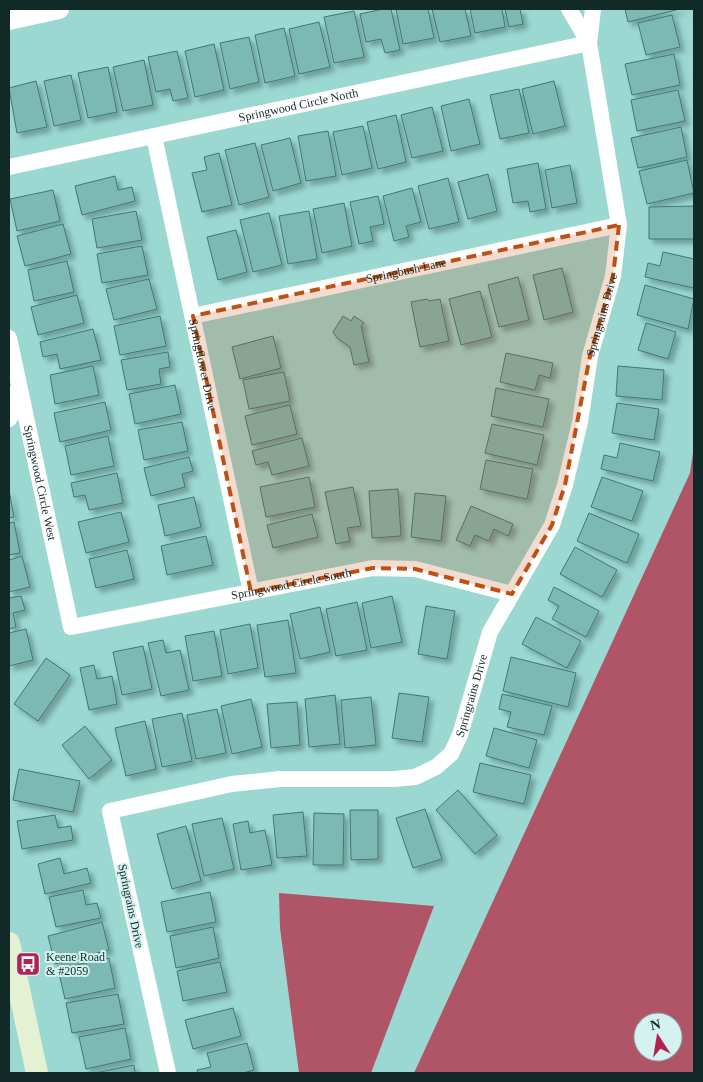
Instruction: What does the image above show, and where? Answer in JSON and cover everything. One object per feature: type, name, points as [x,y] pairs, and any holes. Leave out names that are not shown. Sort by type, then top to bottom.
[{"type":"main road","points":[[9,943],[15,998],[37,1073]]},
{"type":"street","points":[[9,20],[60,9]]},
{"type":"street","name":"Springrains Drive","points":[[569,9],[589,43]]},
{"type":"street","name":"Springrains Drive","points":[[168,1073],[110,811],[232,784],[280,778],[394,779],[415,777],[436,767],[451,754],[460,734],[490,632],[552,525],[565,485],[580,422],[590,356],[613,276],[619,225],[589,43],[593,9]]},
{"type":"street","name":"Springwood Circle North","points":[[9,167],[589,43]]},
{"type":"street","name":"Springflower Drive","points":[[154,136],[251,592]]},
{"type":"street","name":"Springbush Lane","points":[[193,316],[619,225]]},
{"type":"street","name":"Springwood Circle West","points":[[9,338],[15,397],[71,627]]},
{"type":"street","points":[[9,419],[15,397]]},
{"type":"street","name":"Springwood Circle South","points":[[71,627],[373,568],[414,569],[512,594]]},
{"type":"highlighted area","points":[[619,225],[613,276],[590,356],[565,485],[552,525],[512,594],[415,569],[373,568],[251,592],[193,316]]},
{"type":"shaded area","points":[[694,446],[694,1073],[414,1073],[690,473]]},
{"type":"shaded area","points":[[279,893],[434,906],[371,1073],[299,1073],[280,928]]},
{"type":"building","points":[[391,9],[400,50],[385,53],[381,39],[366,42],[360,14]]},
{"type":"building","points":[[396,9],[428,9],[434,38],[403,44]]},
{"type":"building","points":[[432,9],[465,9],[471,36],[440,42]]},
{"type":"building","points":[[470,9],[502,9],[505,27],[475,33]]},
{"type":"building","points":[[505,9],[520,9],[523,24],[509,27]]},
{"type":"building","points":[[625,9],[680,9],[628,22]]},
{"type":"building","points":[[354,11],[364,57],[334,63],[324,17]]},
{"type":"building","points":[[672,15],[680,47],[646,55],[638,23]]},
{"type":"building","points":[[319,22],[330,67],[299,74],[289,29]]},
{"type":"building","points":[[284,28],[295,76],[265,83],[255,35]]},
{"type":"building","points":[[249,37],[259,82],[230,89],[220,43]]},
{"type":"building","points":[[214,44],[224,90],[195,97],[185,51]]},
{"type":"building","points":[[177,51],[188,98],[173,101],[170,89],[156,92],[148,57]]},
{"type":"building","points":[[674,54],[680,85],[632,95],[625,64]]},
{"type":"building","points":[[144,60],[153,105],[123,111],[113,67]]},
{"type":"building","points":[[108,67],[117,112],[88,118],[78,73]]},
{"type":"building","points":[[71,75],[81,120],[54,126],[44,81]]},
{"type":"building","points":[[36,81],[47,127],[17,133],[9,88]]},
{"type":"building","points":[[554,81],[565,126],[533,134],[522,89]]},
{"type":"building","points":[[519,89],[529,133],[500,139],[490,95]]},
{"type":"building","points":[[678,90],[685,121],[637,131],[631,100]]},
{"type":"building","points":[[469,99],[480,144],[451,151],[441,106]]},
{"type":"building","points":[[432,107],[443,151],[412,158],[401,115]]},
{"type":"building","points":[[396,115],[406,162],[378,169],[367,122]]},
{"type":"building","points":[[363,126],[372,168],[342,175],[333,132]]},
{"type":"building","points":[[681,127],[687,157],[638,168],[631,138]]},
{"type":"building","points":[[328,131],[336,176],[306,181],[298,136]]},
{"type":"building","points":[[290,138],[301,183],[273,191],[261,145]]},
{"type":"building","points":[[255,143],[269,197],[239,205],[225,150]]},
{"type":"building","points":[[219,153],[232,205],[202,212],[192,173],[207,170],[204,157]]},
{"type":"building","points":[[687,160],[694,193],[647,204],[639,171]]},
{"type":"building","points":[[538,163],[546,209],[530,212],[528,201],[513,203],[507,169]]},
{"type":"building","points":[[570,165],[577,203],[552,208],[545,170]]},
{"type":"building","points":[[488,174],[497,211],[468,219],[458,182]]},
{"type":"building","points":[[115,176],[118,190],[132,187],[135,201],[82,215],[75,186]]},
{"type":"building","points":[[448,178],[459,222],[429,229],[418,186]]},
{"type":"building","points":[[412,188],[421,222],[406,226],[409,237],[394,241],[383,196]]},
{"type":"building","points":[[53,190],[60,221],[17,231],[10,199]]},
{"type":"building","points":[[378,196],[384,224],[370,227],[373,241],[359,244],[350,202]]},
{"type":"building","points":[[344,203],[352,246],[322,253],[313,209]]},
{"type":"building","points":[[694,206],[694,239],[649,239],[649,207]]},
{"type":"building","points":[[136,211],[142,240],[97,248],[92,219]]},
{"type":"building","points":[[309,211],[317,259],[288,264],[279,216]]},
{"type":"building","points":[[269,213],[282,265],[253,272],[240,220]]},
{"type":"building","points":[[63,224],[71,254],[25,266],[17,236]]},
{"type":"building","points":[[236,230],[247,272],[218,280],[207,237]]},
{"type":"building","points":[[142,246],[148,275],[102,283],[97,254]]},
{"type":"building","points":[[663,252],[694,259],[694,288],[645,277],[648,263],[660,266]]},
{"type":"building","points":[[67,261],[74,292],[34,301],[28,270]]},
{"type":"building","points":[[562,268],[573,312],[544,320],[533,275]]},
{"type":"building","points":[[518,277],[529,320],[499,327],[488,285]]},
{"type":"building","points":[[149,279],[157,309],[114,320],[106,289]]},
{"type":"building","points":[[645,285],[694,299],[688,329],[637,315]]},
{"type":"building","points":[[480,291],[492,337],[461,345],[449,299]]},
{"type":"building","points":[[77,295],[84,323],[38,335],[31,307]]},
{"type":"building","points":[[427,299],[429,301],[440,299],[449,341],[420,347],[411,302]]},
{"type":"building","points":[[160,316],[166,346],[120,355],[114,326]]},
{"type":"building","points":[[343,316],[351,321],[354,316],[364,323],[361,326],[369,362],[354,365],[350,347],[337,338],[333,332]]},
{"type":"building","points":[[646,323],[676,332],[668,359],[638,350]]},
{"type":"building","points":[[93,329],[101,360],[60,369],[57,354],[43,357],[40,342]]},
{"type":"building","points":[[273,336],[281,368],[240,379],[232,347]]},
{"type":"building","points":[[168,352],[170,367],[159,369],[161,384],[127,390],[121,360]]},
{"type":"building","points":[[506,353],[553,363],[550,378],[539,375],[535,390],[500,382]]},
{"type":"building","points":[[93,366],[99,395],[55,404],[50,375]]},
{"type":"building","points":[[618,366],[664,370],[662,400],[616,396]]},
{"type":"building","points":[[284,372],[290,401],[249,409],[243,380]]},
{"type":"building","points":[[175,385],[181,414],[135,424],[129,394]]},
{"type":"building","points":[[496,388],[549,399],[543,427],[491,416]]},
{"type":"building","points":[[105,402],[111,430],[60,442],[54,413]]},
{"type":"building","points":[[617,403],[659,409],[654,440],[612,433]]},
{"type":"building","points":[[290,405],[297,434],[252,445],[245,416]]},
{"type":"building","points":[[182,422],[188,451],[144,460],[138,430]]},
{"type":"building","points":[[492,424],[544,435],[537,465],[485,453]]},
{"type":"building","points":[[108,436],[114,466],[71,475],[65,446]]},
{"type":"building","points":[[302,438],[309,466],[272,475],[268,462],[256,465],[252,451]]},
{"type":"building","points":[[620,443],[660,452],[653,481],[601,469],[604,455],[617,458]]},
{"type":"building","points":[[189,457],[193,471],[182,474],[185,487],[151,496],[144,468]]},
{"type":"building","points":[[486,460],[533,469],[527,499],[480,489]]},
{"type":"building","points":[[117,473],[123,503],[89,510],[85,495],[74,497],[71,483]]},
{"type":"building","points":[[309,477],[315,507],[266,517],[260,487]]},
{"type":"building","points":[[602,477],[643,491],[632,521],[591,507]]},
{"type":"building","points":[[353,487],[361,526],[347,528],[350,541],[336,544],[325,492]]},
{"type":"building","points":[[398,489],[401,536],[372,538],[369,491]]},
{"type":"building","points":[[9,490],[14,517],[9,518]]},
{"type":"building","points":[[415,493],[446,496],[441,541],[411,537]]},
{"type":"building","points":[[194,497],[201,527],[165,536],[158,505]]},
{"type":"building","points":[[471,506],[513,524],[508,536],[494,529],[489,541],[475,535],[470,546],[456,540]]},
{"type":"building","points":[[121,512],[129,542],[86,553],[78,522]]},
{"type":"building","points":[[589,513],[639,534],[627,563],[577,541]]},
{"type":"building","points":[[312,514],[318,537],[273,548],[267,525]]},
{"type":"building","points":[[14,522],[20,553],[9,555],[9,523]]},
{"type":"building","points":[[206,536],[213,565],[167,575],[161,546]]},
{"type":"building","points":[[575,547],[617,570],[602,597],[560,574]]},
{"type":"building","points":[[127,550],[134,579],[96,588],[89,559]]},
{"type":"building","points":[[22,556],[30,587],[9,592],[9,560]]},
{"type":"building","points":[[554,587],[599,611],[586,637],[552,619],[559,606],[548,600]]},
{"type":"building","points":[[21,596],[25,610],[13,613],[16,627],[9,629],[9,598]]},
{"type":"building","points":[[392,596],[402,642],[371,648],[362,603]]},
{"type":"building","points":[[357,602],[367,650],[336,656],[326,609]]},
{"type":"building","points":[[426,606],[455,611],[447,659],[418,654]]},
{"type":"building","points":[[320,607],[330,652],[300,659],[290,614]]},
{"type":"building","points":[[536,617],[581,641],[567,668],[522,644]]},
{"type":"building","points":[[288,620],[296,673],[265,677],[257,625]]},
{"type":"building","points":[[250,624],[258,668],[228,674],[220,630]]},
{"type":"building","points":[[26,629],[33,660],[9,666],[9,633]]},
{"type":"building","points":[[214,631],[222,676],[193,681],[185,636]]},
{"type":"building","points":[[163,640],[166,653],[180,650],[189,690],[161,696],[148,643]]},
{"type":"building","points":[[143,646],[152,689],[122,695],[113,652]]},
{"type":"building","points":[[511,657],[576,673],[568,707],[503,691]]},
{"type":"building","points":[[46,658],[70,675],[38,721],[14,704]]},
{"type":"building","points":[[94,665],[97,679],[112,676],[117,704],[89,710],[80,668]]},
{"type":"building","points":[[399,693],[429,697],[422,742],[392,738]]},
{"type":"building","points":[[502,694],[552,706],[544,735],[507,727],[511,712],[499,709]]},
{"type":"building","points":[[335,695],[340,744],[309,747],[305,699]]},
{"type":"building","points":[[371,697],[376,745],[345,748],[341,700]]},
{"type":"building","points":[[251,699],[262,747],[232,754],[221,706]]},
{"type":"building","points":[[297,702],[300,745],[271,748],[267,704]]},
{"type":"building","points":[[217,709],[226,753],[196,759],[187,715]]},
{"type":"building","points":[[182,713],[192,761],[162,767],[152,719]]},
{"type":"building","points":[[145,721],[156,769],[126,776],[115,728]]},
{"type":"building","points":[[85,726],[112,760],[89,779],[62,745]]},
{"type":"building","points":[[494,728],[537,740],[529,768],[486,756]]},
{"type":"building","points":[[480,763],[531,775],[524,804],[473,792]]},
{"type":"building","points":[[19,769],[80,781],[73,812],[13,800]]},
{"type":"building","points":[[458,790],[497,835],[475,854],[436,810]]},
{"type":"building","points":[[425,809],[442,859],[413,868],[396,818]]},
{"type":"building","points":[[350,810],[378,810],[378,859],[351,860]]},
{"type":"building","points":[[303,812],[307,856],[277,858],[273,815]]},
{"type":"building","points":[[314,813],[344,814],[343,865],[313,865]]},
{"type":"building","points":[[55,815],[58,828],[71,826],[73,840],[22,849],[17,821]]},
{"type":"building","points":[[222,818],[234,869],[204,876],[192,824]]},
{"type":"building","points":[[248,821],[250,833],[265,830],[272,865],[241,870],[233,824]]},
{"type":"building","points":[[186,826],[201,881],[172,889],[157,834]]},
{"type":"building","points":[[60,858],[64,874],[87,868],[91,883],[45,894],[38,864]]},
{"type":"building","points":[[83,890],[86,905],[97,903],[101,918],[56,927],[49,897]]},
{"type":"building","points":[[210,892],[216,922],[167,932],[161,902]]},
{"type":"building","points":[[102,922],[109,950],[55,964],[48,936]]},
{"type":"building","points":[[213,927],[219,958],[176,968],[170,936]]},
{"type":"building","points":[[109,958],[115,988],[65,999],[58,969]]},
{"type":"building","points":[[220,962],[227,992],[183,1001],[177,971]]},
{"type":"building","points":[[118,994],[124,1024],[72,1033],[66,1003]]},
{"type":"building","points":[[233,1008],[241,1036],[193,1049],[185,1020]]},
{"type":"building","points":[[125,1028],[131,1059],[86,1069],[79,1037]]},
{"type":"building","points":[[247,1043],[254,1070],[243,1073],[198,1073],[197,1070],[211,1067],[207,1053]]},
{"type":"building","points":[[134,1065],[135,1073],[95,1073]]},
{"type":"place","name":"Keene Road & #2059","points":[[28,964]]}]
